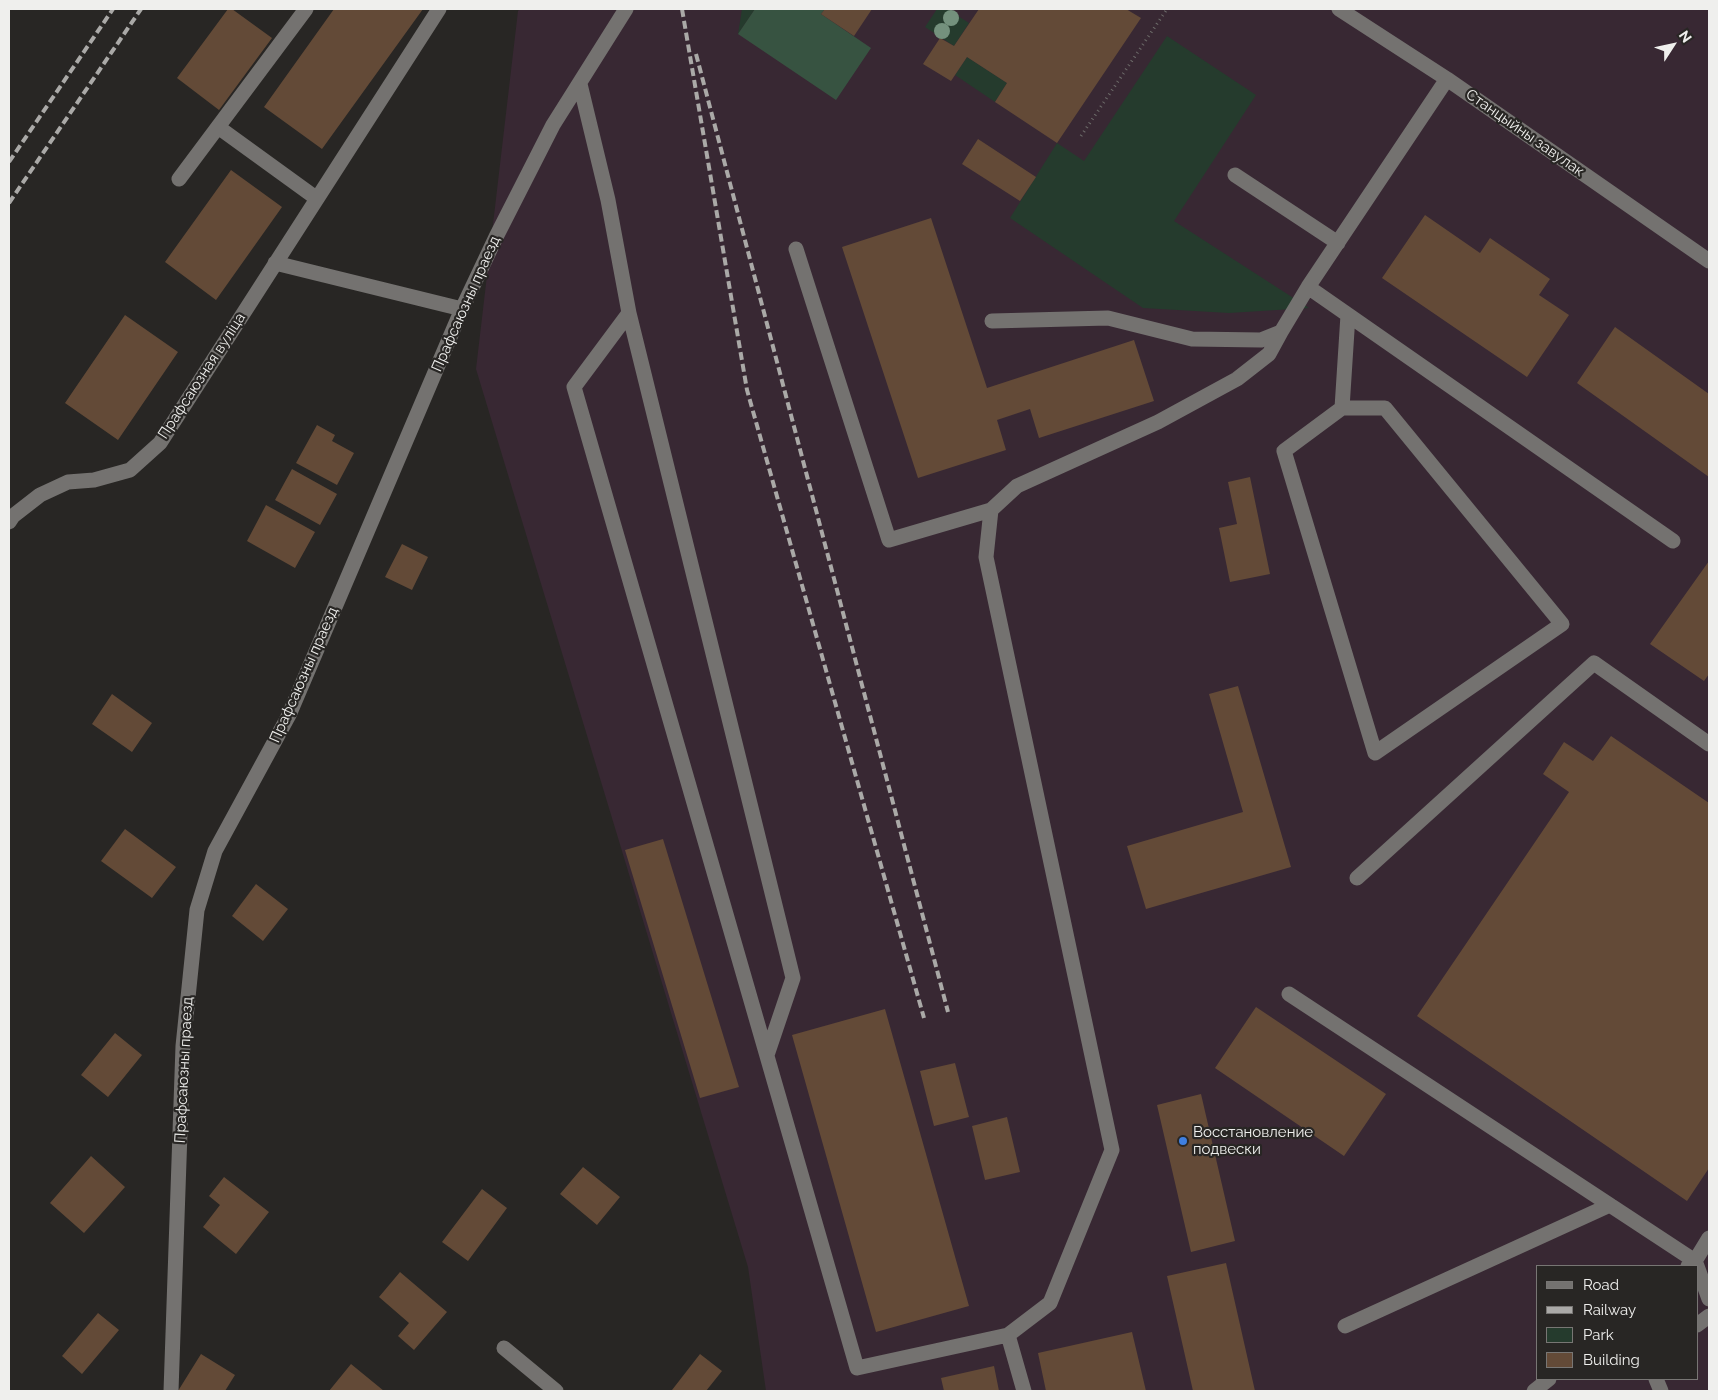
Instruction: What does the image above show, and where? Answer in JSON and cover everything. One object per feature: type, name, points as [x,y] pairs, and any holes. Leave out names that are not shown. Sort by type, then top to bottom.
[{"type":"street","points":[[179,179],[306,9]]},
{"type":"street","name":"Прафсаюзная вуліца","points":[[9,522],[13,516],[40,495],[68,482],[94,480],[130,470],[160,443],[439,9]]},
{"type":"street","name":"Прафсаюзны праезд","points":[[171,1391],[183,1046],[197,910],[215,851],[289,715],[462,309],[500,228],[554,125],[626,9]]},
{"type":"street","name":"Станцыйны завулак","points":[[1339,9],[1447,79],[1709,261]]},
{"type":"street","points":[[796,249],[889,540],[991,510],[1017,486],[1158,422],[1236,379],[1268,354],[1308,287],[1447,79]]},
{"type":"street","points":[[580,84],[608,200],[630,313],[793,978],[767,1055]]},
{"type":"street","points":[[218,127],[316,198]]},
{"type":"street","points":[[1236,175],[1338,242]]},
{"type":"street","points":[[275,263],[462,309]]},
{"type":"street","points":[[1308,287],[1673,541]]},
{"type":"street","points":[[630,313],[574,387],[857,1368],[1008,1335],[1050,1303],[1112,1150],[986,557],[991,510]]},
{"type":"street","points":[[1342,408],[1385,408],[1562,624],[1375,753],[1284,451],[1342,408],[1348,315]]},
{"type":"street","points":[[992,321],[1108,318],[1192,339],[1261,340],[1281,332]]},
{"type":"street","points":[[1357,878],[1594,663],[1709,744]]},
{"type":"street","points":[[1288,994],[1610,1205],[1694,1265],[1709,1238]]},
{"type":"street","points":[[1344,1326],[1610,1205]]},
{"type":"street","points":[[1698,1274],[1709,1299]]},
{"type":"street","points":[[1698,1324],[1709,1316]]},
{"type":"street","points":[[1008,1335],[1024,1391]]},
{"type":"street","points":[[504,1348],[556,1391]]},
{"type":"street","points":[[1534,1391],[1548,1380]]},
{"type":"path","points":[[1081,136],[1166,9]]},
{"type":"shaded area","points":[[520,9],[1709,9],[1709,1391],[766,1391],[748,1267],[476,369],[518,11]]},
{"type":"green space","points":[[742,9],[755,9],[738,34]]},
{"type":"green space","points":[[755,9],[825,9],[821,14],[871,48],[836,100],[738,34]]},
{"type":"green space","points":[[937,9],[947,9],[969,23],[954,46],[925,27]]},
{"type":"green space","points":[[1167,36],[1256,95],[1174,221],[1309,308],[1229,313],[1143,308],[1010,218],[1057,143],[1084,161]]},
{"type":"green space","points":[[967,57],[1007,83],[995,102],[955,75]]},
{"type":"building","points":[[228,9],[232,9],[272,38],[219,110],[177,78]]},
{"type":"building","points":[[334,9],[423,9],[322,149],[264,107]]},
{"type":"building","points":[[825,9],[872,9],[854,36],[821,14]]},
{"type":"building","points":[[979,9],[1126,9],[1141,18],[1057,143],[995,102],[1007,83],[967,57],[951,81],[923,64],[940,38],[954,46]]},
{"type":"building","points":[[978,139],[1036,177],[1020,201],[962,164]]},
{"type":"building","points":[[231,170],[282,207],[216,300],[165,262]]},
{"type":"building","points":[[1425,215],[1480,253],[1490,238],[1550,279],[1539,295],[1569,315],[1527,377],[1382,278]]},
{"type":"building","points":[[931,218],[987,388],[1134,340],[1154,401],[1039,438],[1030,409],[997,420],[1006,450],[918,478],[842,247]]},
{"type":"building","points":[[125,315],[178,352],[118,440],[65,403]]},
{"type":"building","points":[[1615,327],[1709,394],[1709,477],[1577,383]]},
{"type":"building","points":[[317,425],[335,435],[332,441],[354,453],[337,485],[296,463]]},
{"type":"building","points":[[292,469],[337,494],[320,525],[275,500]]},
{"type":"building","points":[[1250,477],[1270,574],[1230,582],[1219,528],[1237,524],[1228,482]]},
{"type":"building","points":[[266,505],[315,532],[295,568],[247,541]]},
{"type":"building","points":[[402,544],[428,557],[412,590],[385,577]]},
{"type":"building","points":[[1709,561],[1709,674],[1704,681],[1650,644]]},
{"type":"building","points":[[1238,686],[1291,867],[1146,909],[1127,846],[1243,812],[1209,694]]},
{"type":"building","points":[[112,694],[152,723],[132,752],[92,724]]},
{"type":"building","points":[[1611,736],[1709,803],[1709,1168],[1687,1201],[1417,1016],[1569,792],[1543,774],[1564,742],[1593,761]]},
{"type":"building","points":[[125,829],[176,867],[152,898],[101,861]]},
{"type":"building","points":[[663,839],[739,1087],[700,1098],[625,850]]},
{"type":"building","points":[[256,884],[288,909],[263,941],[232,916]]},
{"type":"building","points":[[1256,1007],[1386,1094],[1344,1156],[1215,1068]]},
{"type":"building","points":[[885,1009],[969,1306],[876,1332],[792,1035]]},
{"type":"building","points":[[115,1033],[142,1055],[108,1097],[81,1075]]},
{"type":"building","points":[[955,1063],[969,1117],[934,1126],[920,1071]]},
{"type":"building","points":[[1201,1094],[1235,1241],[1191,1252],[1157,1105]]},
{"type":"building","points":[[1007,1117],[1020,1172],[985,1180],[972,1126]]},
{"type":"building","points":[[91,1156],[125,1187],[84,1233],[50,1203]]},
{"type":"building","points":[[583,1167],[620,1197],[597,1225],[560,1194]]},
{"type":"building","points":[[224,1177],[269,1212],[236,1254],[203,1227],[220,1205],[209,1196]]},
{"type":"building","points":[[482,1189],[507,1208],[468,1261],[442,1242]]},
{"type":"building","points":[[1226,1263],[1255,1391],[1193,1391],[1167,1276]]},
{"type":"building","points":[[400,1272],[447,1312],[414,1350],[398,1336],[409,1323],[379,1297]]},
{"type":"building","points":[[98,1313],[119,1330],[82,1374],[62,1356]]},
{"type":"building","points":[[1132,1332],[1146,1391],[1046,1391],[1038,1353]]},
{"type":"building","points":[[201,1354],[235,1375],[225,1391],[178,1391]]},
{"type":"building","points":[[700,1354],[722,1371],[706,1391],[673,1391],[672,1390]]},
{"type":"building","points":[[351,1364],[384,1391],[329,1391]]},
{"type":"building","points":[[994,1366],[999,1391],[944,1391],[941,1378]]},
{"type":"railway","points":[[9,162],[113,9]]},
{"type":"railway","points":[[9,203],[141,9]]},
{"type":"railway","points":[[682,9],[747,390],[924,1018]]},
{"type":"railway","points":[[696,54],[948,1012]]},
{"type":"place","name":"Восстановление подвески","points":[[1183,1141]]}]
